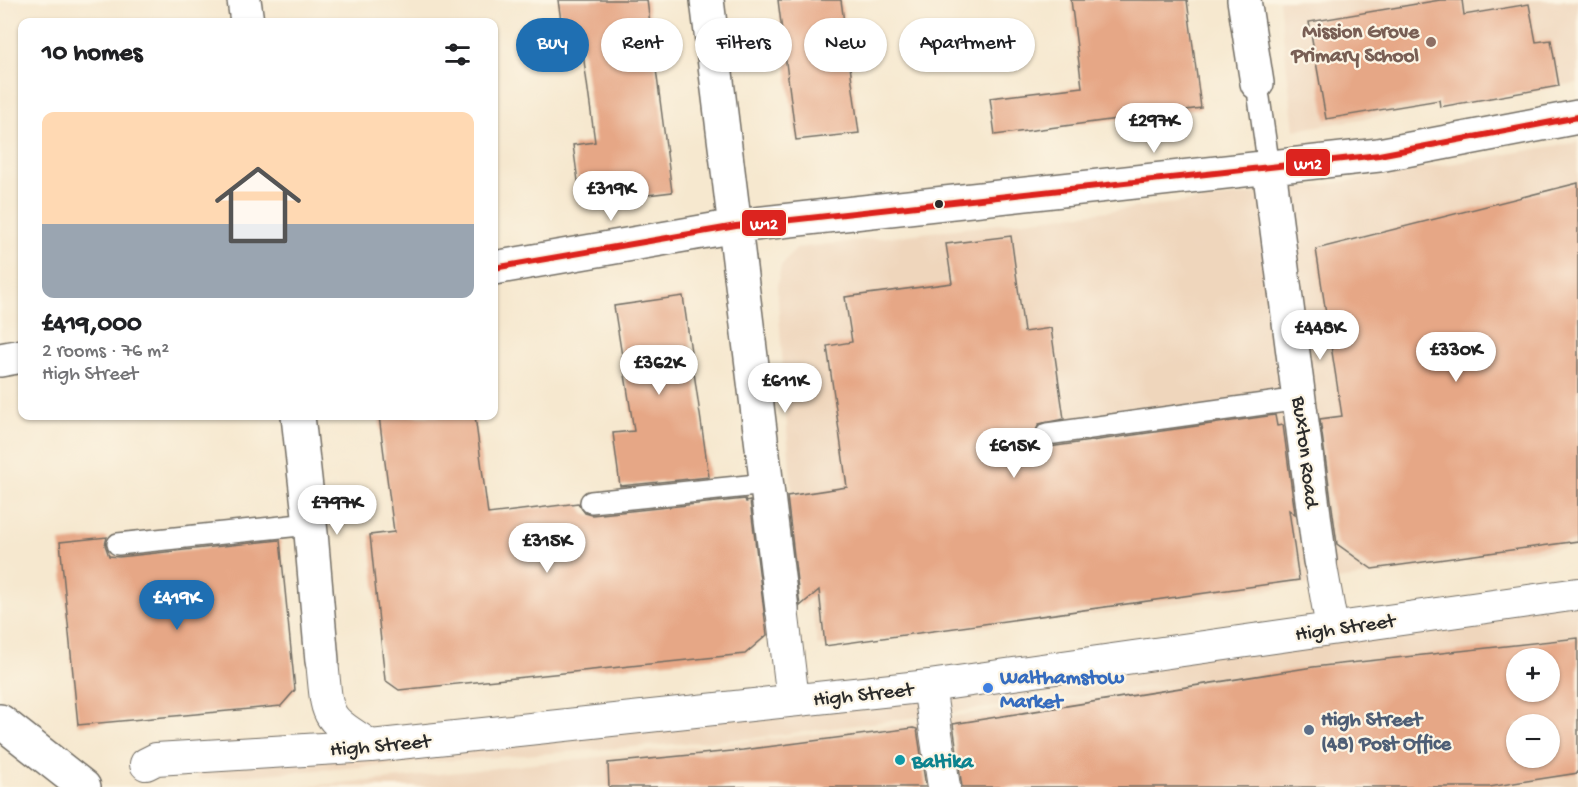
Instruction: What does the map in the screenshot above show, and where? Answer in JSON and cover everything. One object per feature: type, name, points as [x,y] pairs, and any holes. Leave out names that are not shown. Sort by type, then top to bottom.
[{"type":"street","points":[[244,0],[246,18]]},
{"type":"street","points":[[707,0],[794,700]]},
{"type":"street","name":"Buxton Road","points":[[1244,0],[1258,91]]},
{"type":"street","points":[[498,267],[736,226],[1269,168],[1413,150],[1578,117]]},
{"type":"street","name":"Buxton Road","points":[[1269,168],[1320,561],[1332,628]]},
{"type":"street","points":[[0,360],[18,357]]},
{"type":"street","points":[[298,420],[327,712],[334,722],[371,746]]},
{"type":"street","name":"High Street","points":[[146,764],[156,759],[371,746],[929,686],[1578,594]]},
{"type":"street","points":[[929,686],[944,787]]},
{"type":"street","points":[[0,721],[77,782]]},
{"type":"lane","name":"Buxton Road","points":[[1258,91],[1269,168]]},
{"type":"lane","points":[[1047,434],[1300,399]]},
{"type":"lane","points":[[591,502],[767,484]]},
{"type":"lane","points":[[118,544],[310,524]]},
{"type":"shaded area","name":"Mission Grove Primary School","points":[[1279,0],[1578,0],[1578,83],[1294,130]]},
{"type":"shaded area","points":[[1578,142],[1578,546],[1069,618],[818,646],[791,485],[777,286],[781,266],[796,248],[1319,186]]},
{"type":"shaded area","points":[[1578,590],[1578,787],[963,787],[949,717],[1228,677],[754,738],[198,779],[197,746],[755,697]]},
{"type":"shaded area","points":[[918,723],[927,787],[292,787],[392,779]]},
{"type":"building","points":[[558,0],[647,0],[649,18],[601,18],[601,72],[656,72],[672,192],[581,203],[573,145],[595,142],[586,72],[589,72],[589,18],[561,18]]},
{"type":"building","points":[[778,0],[841,0],[843,18],[804,18],[804,72],[851,72],[859,133],[796,140],[787,72],[792,72],[792,18],[780,18]]},
{"type":"building","points":[[1071,0],[1187,0],[1201,108],[995,135],[990,98],[1082,87]]},
{"type":"building","name":"Mission Grove Primary School","points":[[1440,0],[1462,0],[1464,15],[1529,4],[1536,42],[1551,40],[1559,86],[1440,107],[1439,100],[1326,119],[1309,22]]},
{"type":"building","points":[[1578,183],[1578,541],[1372,569],[1337,544],[1320,419],[1342,416],[1316,249]]},
{"type":"building","points":[[1011,236],[1024,332],[1051,328],[1064,419],[1039,424],[1034,435],[1037,442],[1049,447],[1275,415],[1277,426],[1283,425],[1295,514],[1289,510],[1299,580],[825,646],[819,590],[800,606],[787,496],[847,487],[827,346],[852,342],[845,297],[952,283],[946,244]]},
{"type":"building","points":[[683,296],[709,477],[620,486],[613,433],[634,431],[614,306]]},
{"type":"building","points":[[380,420],[476,420],[488,514],[578,503],[585,513],[592,515],[745,499],[746,502],[750,501],[767,635],[745,654],[399,690],[385,680],[370,535],[394,532]]},
{"type":"building","points":[[107,537],[105,545],[109,556],[119,557],[280,540],[295,690],[281,706],[78,725],[60,542]]},
{"type":"building","points":[[1578,638],[1578,773],[1489,787],[962,787],[953,724],[1313,667]]},
{"type":"building","points":[[917,729],[926,787],[609,787],[608,763],[743,750]]},
{"type":"transit line","name":"W12","points":[[498,267],[736,226],[1379,155],[1578,117]]},
{"type":"place","name":"Mission Grove Primary School","points":[[1431,42]]},
{"type":"place","name":"Walthamstow Market","points":[[988,688]]},
{"type":"place","name":"High Street (48) Post Office","points":[[1309,730]]},
{"type":"place","name":"Baltika","points":[[900,760]]}]
